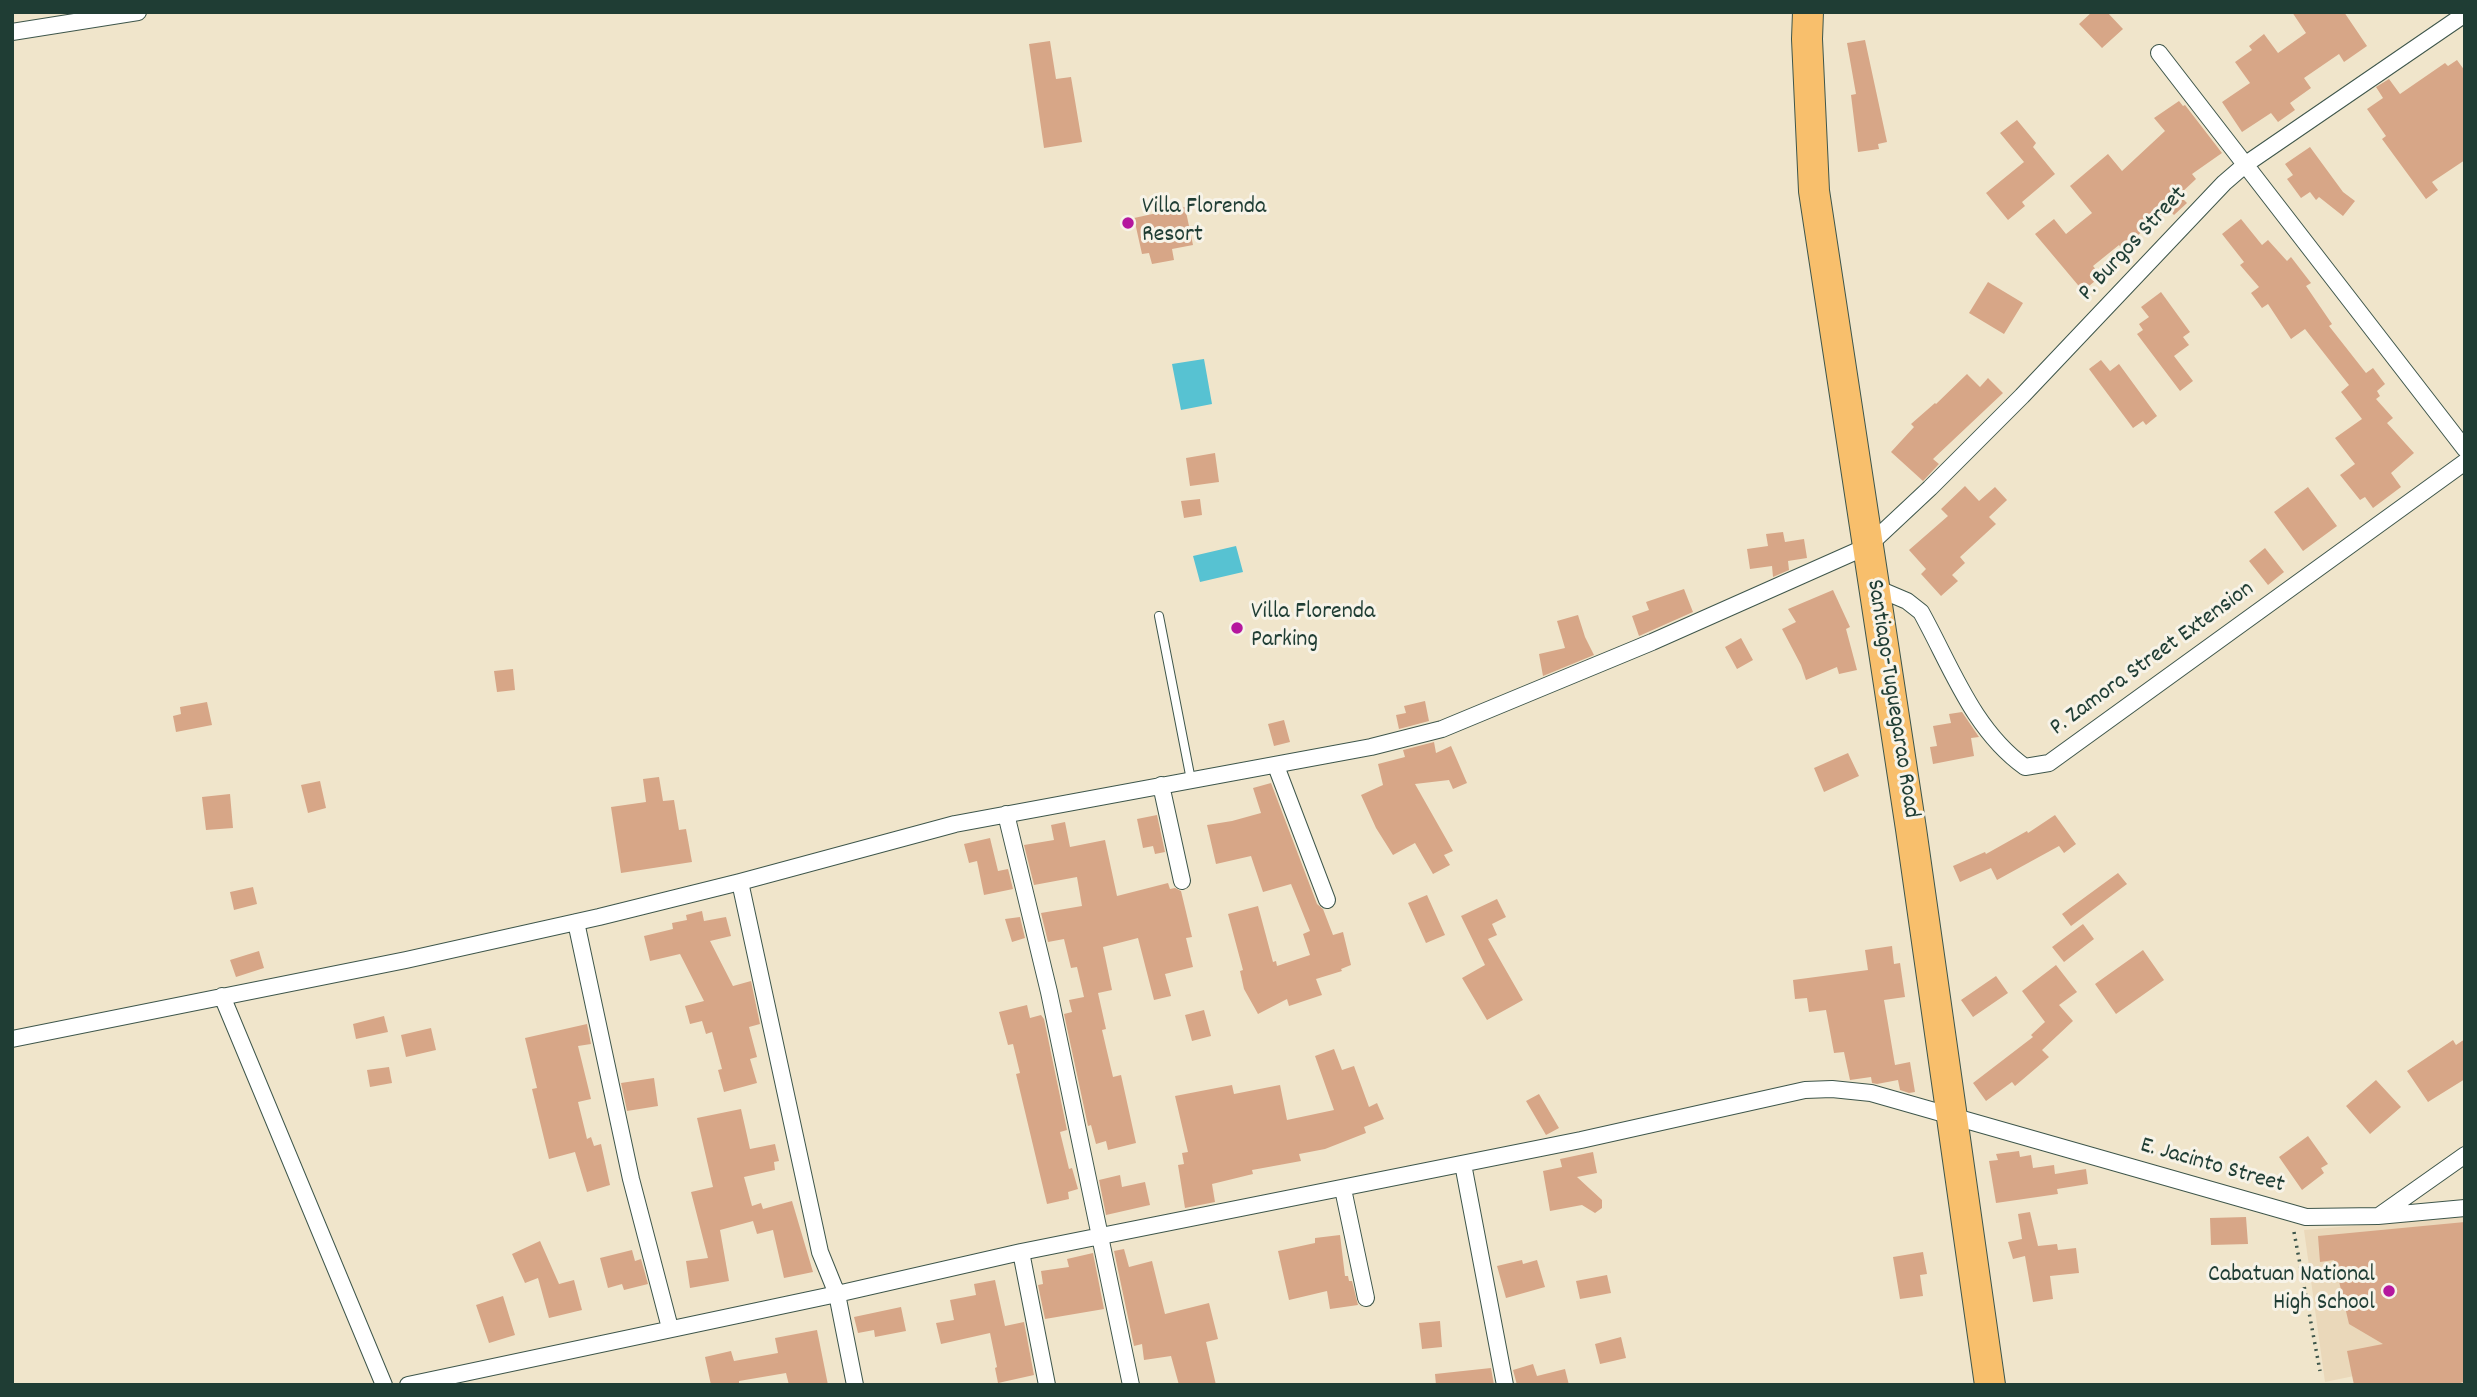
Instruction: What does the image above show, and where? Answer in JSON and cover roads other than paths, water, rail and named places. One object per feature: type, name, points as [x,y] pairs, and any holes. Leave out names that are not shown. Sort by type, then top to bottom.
[{"type":"highway","name":"Santiago-Tuguegarao Road","points":[[1808,12],[1814,191],[1953,1116],[1990,1385]]},
{"type":"street","points":[[12,32],[138,12]]},
{"type":"street","name":"P. Burgos Street","points":[[12,1039],[406,960],[576,922],[740,883],[955,824],[1371,747],[1442,729],[1652,642],[1868,546],[2013,405],[2224,183],[2246,164],[2465,14]]},
{"type":"street","points":[[2159,53],[2465,449]]},
{"type":"street","name":"P. Zamora Street Extension","points":[[1874,587],[1907,601],[1921,612],[1984,727],[2004,752],[2025,767],[2049,763],[2465,461]]},
{"type":"street","points":[[1276,766],[1328,900]]},
{"type":"street","points":[[1161,785],[1182,881]]},
{"type":"street","points":[[1006,814],[1049,992],[1131,1385]]},
{"type":"street","points":[[740,883],[820,1252],[837,1294],[855,1385]]},
{"type":"street","points":[[576,922],[631,1179],[670,1328]]},
{"type":"street","points":[[222,996],[383,1385]]},
{"type":"street","name":"E. Jacinto Street","points":[[408,1385],[1100,1235],[1343,1189],[1805,1090],[1832,1089],[1871,1093],[2290,1213],[2319,1217],[2378,1216],[2465,1208]]},
{"type":"street","points":[[2378,1216],[2465,1155]]},
{"type":"street","points":[[1463,1164],[1505,1385]]},
{"type":"street","points":[[1343,1189],[1366,1298]]},
{"type":"street","points":[[1021,1252],[1047,1385]]},
{"type":"lane","points":[[1159,616],[1191,780]]},
{"type":"water","points":[[1204,359],[1212,404],[1181,410],[1172,364]]},
{"type":"water","points":[[1236,546],[1243,572],[1200,582],[1193,556]]},
{"type":"place","name":"Villa Florenda Resort","points":[[1128,223]]},
{"type":"place","name":"Villa Florenda Parking","points":[[1237,628]]},
{"type":"place","name":"Cabatuan National High School","points":[[2389,1291]]}]
